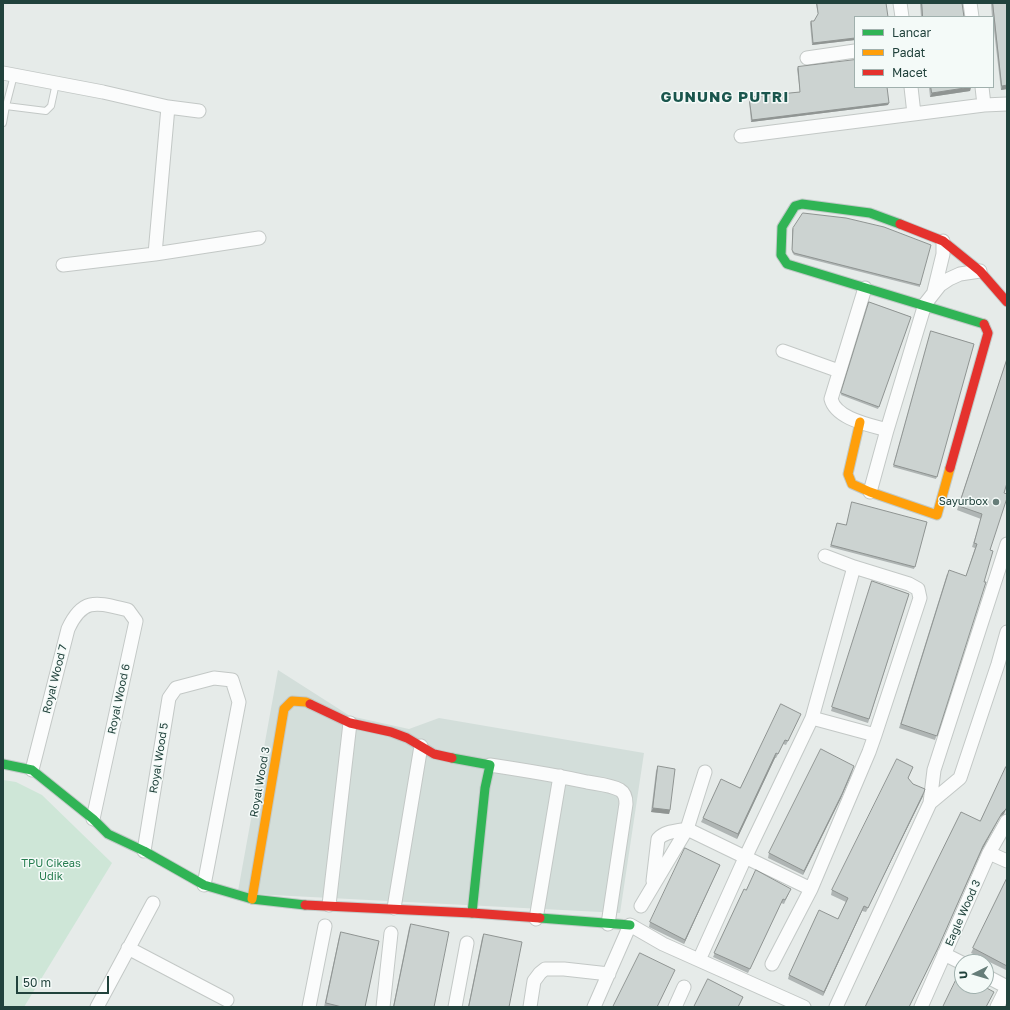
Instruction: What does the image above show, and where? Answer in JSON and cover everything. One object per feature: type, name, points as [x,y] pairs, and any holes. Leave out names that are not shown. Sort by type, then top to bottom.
[{"type":"street","points":[[900,3],[902,16]]},
{"type":"street","points":[[970,3],[972,16]]},
{"type":"street","points":[[807,58],[854,51]]},
{"type":"street","points":[[8,74],[102,92],[168,107],[199,111]]},
{"type":"street","points":[[911,88],[914,114]]},
{"type":"street","points":[[982,88],[984,105]]},
{"type":"street","points":[[741,136],[984,105],[1007,104]]},
{"type":"street","points":[[155,254],[168,107]]},
{"type":"street","points":[[860,422],[848,474],[852,484],[870,492],[937,515],[988,332],[984,324],[925,304],[865,288],[791,265],[785,261],[781,255],[782,227],[795,206],[802,204],[870,213],[943,241],[980,271],[1007,302]]},
{"type":"street","points":[[63,265],[155,254],[259,238]]},
{"type":"street","points":[[933,293],[943,254],[943,241]]},
{"type":"street","points":[[870,492],[925,304],[940,285],[949,279],[960,274],[980,271]]},
{"type":"street","points":[[865,288],[831,397],[833,405],[838,412],[860,422],[887,430]]},
{"type":"street","points":[[782,351],[839,371]]},
{"type":"street","points":[[836,1007],[930,803],[934,770],[1007,544]]},
{"type":"street","points":[[772,964],[811,889],[876,735],[920,598],[918,590],[909,584],[854,567],[825,556]]},
{"type":"street","points":[[699,960],[745,858],[812,718],[854,567]]},
{"type":"street","name":"Royal Wood 7","points":[[32,770],[68,629],[74,617],[84,606],[98,603]]},
{"type":"street","name":"Royal Wood 6","points":[[93,820],[136,621],[128,610],[98,603]]},
{"type":"street","points":[[930,803],[960,778],[1003,665],[1007,632]]},
{"type":"street","name":"Royal Wood 5","points":[[144,851],[169,698],[176,688],[196,682],[214,678],[232,680],[239,702],[204,885]]},
{"type":"street","name":"Royal Wood 3","points":[[252,899],[284,710],[289,703],[296,701],[306,702],[350,723]]},
{"type":"street","points":[[812,718],[876,735]]},
{"type":"street","points":[[329,905],[350,723],[391,732],[407,738],[434,754],[490,765],[560,776],[615,788],[623,793],[626,799],[608,924]]},
{"type":"street","points":[[394,908],[421,746]]},
{"type":"street","points":[[3,764],[32,770],[108,834],[144,851],[204,885],[252,899],[290,904],[394,908],[630,925],[663,944],[804,1007]]},
{"type":"street","points":[[472,913],[485,788],[490,765]]},
{"type":"street","points":[[641,906],[687,829],[704,772]]},
{"type":"street","points":[[536,919],[560,776]]},
{"type":"street","name":"Eagle Wood 3","points":[[921,1007],[989,853],[1007,821]]},
{"type":"street","points":[[653,886],[658,839],[661,835],[668,832],[687,829],[811,889]]},
{"type":"street","points":[[989,853],[1007,861]]},
{"type":"street","points":[[97,1007],[153,903]]},
{"type":"street","points":[[594,1007],[630,925]]},
{"type":"street","points":[[308,1007],[325,926]]},
{"type":"street","points":[[382,1007],[391,933]]},
{"type":"street","points":[[455,1007],[467,943]]},
{"type":"street","points":[[128,948],[227,1000]]},
{"type":"street","points":[[944,954],[954,960]]},
{"type":"street","points":[[530,1007],[534,981],[540,973],[545,970],[564,969],[609,974]]},
{"type":"street","points":[[994,980],[1007,987],[997,1007]]},
{"type":"street","points":[[675,1007],[684,987]]},
{"type":"lane","points":[[3,123],[6,106],[8,74]]},
{"type":"lane","points":[[6,106],[46,111],[51,106],[56,83]]},
{"type":"shaded area","points":[[278,670],[350,716],[409,729],[439,718],[644,753],[620,913],[253,894],[238,891]]},
{"type":"green space","name":"TPU Cikeas Udik","points":[[3,780],[16,782],[42,795],[112,863],[24,1007],[3,1007]]},
{"type":"building","points":[[817,3],[886,3],[888,16],[854,16],[854,38],[813,43],[811,21],[814,21],[818,14]]},
{"type":"building","points":[[922,3],[962,3],[964,16],[923,16]]},
{"type":"building","points":[[993,3],[1007,3],[1007,85],[1002,86]]},
{"type":"building","points":[[854,60],[854,88],[887,88],[889,103],[752,120],[749,97],[800,92],[798,67]]},
{"type":"building","points":[[931,88],[964,88],[932,93]]},
{"type":"building","points":[[803,213],[846,218],[884,227],[931,245],[920,285],[794,253],[792,250],[793,228]]},
{"type":"building","points":[[869,302],[911,317],[879,407],[841,393]]},
{"type":"building","points":[[931,331],[974,344],[937,477],[894,465]]},
{"type":"building","points":[[1007,359],[1007,483],[1004,493],[1007,494],[1007,498],[990,550],[993,551],[984,582],[986,582],[937,736],[901,724],[949,570],[966,576],[977,544],[974,543],[982,514],[959,506]]},
{"type":"building","points":[[852,502],[927,522],[915,567],[831,545],[837,523],[846,525]]},
{"type":"building","points":[[872,581],[909,594],[869,719],[832,707]]},
{"type":"building","points":[[781,704],[801,714],[788,741],[785,740],[778,754],[776,753],[738,834],[703,818],[721,779],[740,788]]},
{"type":"building","points":[[821,749],[854,766],[842,794],[804,871],[769,853]]},
{"type":"building","points":[[897,759],[913,767],[908,778],[913,784],[925,789],[868,908],[864,906],[824,992],[789,975],[819,910],[838,919],[848,898],[832,890]]},
{"type":"building","points":[[658,766],[675,769],[670,810],[653,808]]},
{"type":"building","points":[[1006,767],[1007,807],[983,846],[938,948],[909,1007],[865,1007],[961,812],[980,821]]},
{"type":"building","points":[[685,848],[720,865],[685,940],[650,922]]},
{"type":"building","points":[[756,870],[791,889],[785,900],[783,899],[750,969],[714,953],[744,889],[746,890]]},
{"type":"building","points":[[1007,878],[1007,966],[994,959],[994,954],[984,954],[973,948]]},
{"type":"building","points":[[411,924],[449,932],[434,1007],[394,1007]]},
{"type":"building","points":[[341,932],[379,941],[365,1007],[342,1007],[326,1003]]},
{"type":"building","points":[[484,934],[522,942],[509,1007],[469,1007]]},
{"type":"building","points":[[640,953],[675,970],[657,1007],[613,1007]]},
{"type":"building","points":[[708,979],[743,997],[738,1007],[694,1007]]},
{"type":"building","points":[[954,984],[954,994],[993,994],[986,1007],[943,1007]]},
{"type":"traffic: fast","points":[[900,224],[870,213],[802,204],[795,206],[782,227],[781,255],[787,264],[984,324]]},
{"type":"traffic: fast","points":[[452,758],[490,765],[485,788],[472,913]]},
{"type":"traffic: fast","points":[[3,764],[32,770],[93,819],[108,834],[144,851],[204,885],[252,899],[305,905]]},
{"type":"traffic: fast","points":[[540,918],[630,925]]},
{"type":"traffic: slow","points":[[860,422],[848,474],[852,484],[870,492],[937,515],[950,468]]},
{"type":"traffic: slow","points":[[252,899],[284,709],[292,701],[306,702],[310,704]]},
{"type":"traffic: jam","points":[[900,224],[943,241],[980,271],[1007,302]]},
{"type":"traffic: jam","points":[[950,468],[988,333],[984,324]]},
{"type":"traffic: jam","points":[[310,704],[350,723],[391,732],[407,738],[434,754],[452,758]]},
{"type":"traffic: jam","points":[[305,905],[472,913],[540,918]]},
{"type":"place","name":"Sayurbox","points":[[996,502]]},
{"type":"district","name":"GUNUNG PUTRI","points":[[725,97]]}]
